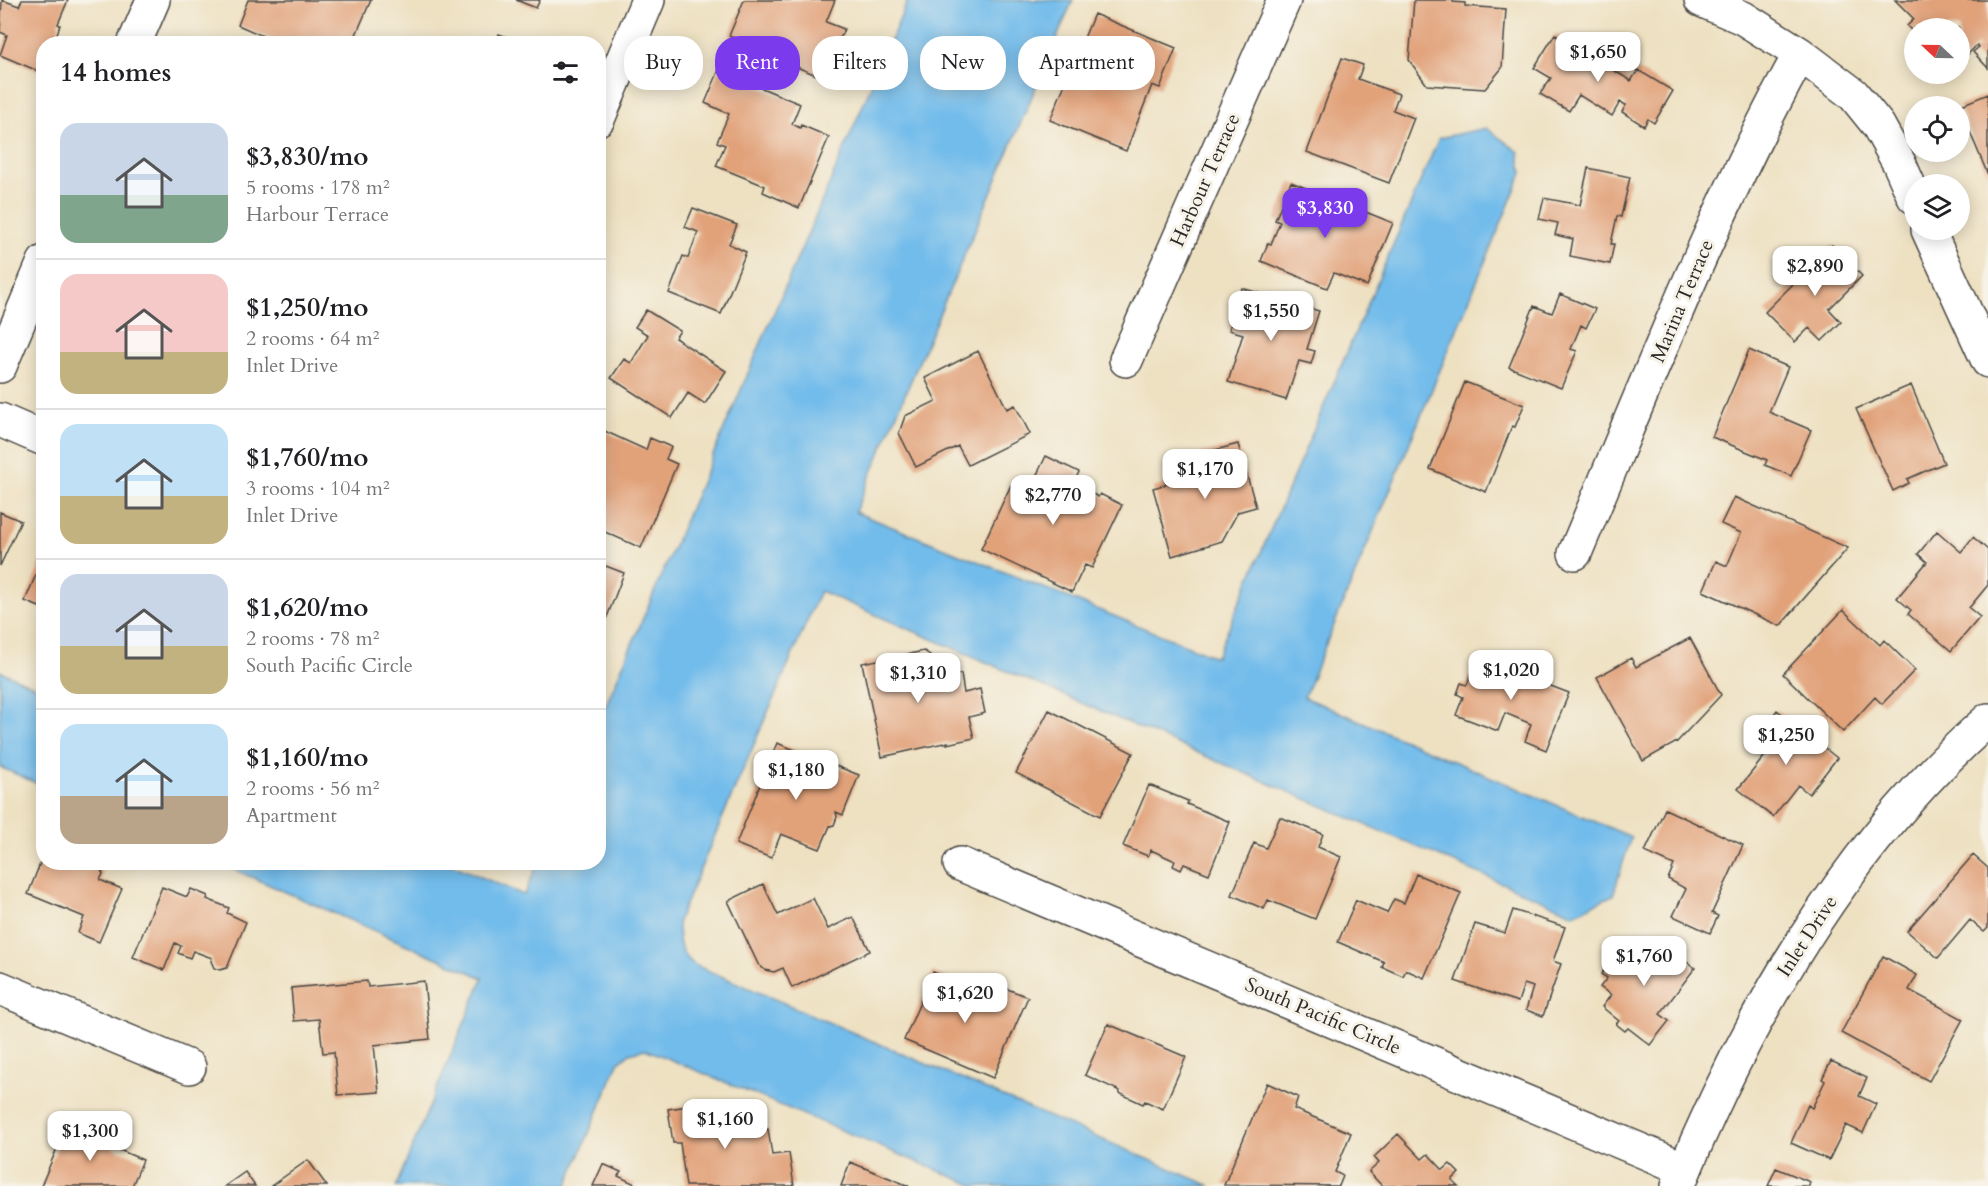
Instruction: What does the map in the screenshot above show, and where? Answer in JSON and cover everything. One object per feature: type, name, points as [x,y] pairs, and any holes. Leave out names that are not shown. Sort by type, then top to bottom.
[{"type":"street","points":[[137,36],[153,0]]},
{"type":"street","points":[[606,100],[648,0]]},
{"type":"street","name":"Harbour Terrace","points":[[1126,360],[1284,0]]},
{"type":"street","points":[[1701,0],[1743,18],[1800,54],[1852,94],[1878,125],[1904,174]]},
{"type":"street","name":"Marina Terrace","points":[[1575,553],[1730,189],[1764,119],[1800,54]]},
{"type":"street","points":[[1933,240],[1988,361]]},
{"type":"street","points":[[0,366],[36,281]]},
{"type":"street","points":[[0,420],[36,436]]},
{"type":"street","name":"Inlet Drive","points":[[1681,1177],[1735,1059],[1811,926],[1862,855],[1892,818],[1965,740],[1988,720]]},
{"type":"street","name":"South Pacific Circle","points":[[960,864],[1681,1177]]},
{"type":"street","points":[[0,988],[189,1066]]},
{"type":"water","points":[[908,0],[1073,0],[1058,36],[1018,36],[1018,90],[1035,90],[855,512],[1216,657],[1439,138],[1486,128],[1519,152],[1522,173],[1304,697],[1631,837],[1613,895],[1574,914],[820,591],[678,921],[679,940],[686,956],[695,965],[1211,1186],[975,1186],[645,1049],[630,1053],[618,1063],[567,1186],[396,1186],[483,978],[235,870],[465,870],[524,895],[535,870],[606,870],[606,705],[869,90],[908,90],[908,36],[893,36]]},
{"type":"water","points":[[0,671],[36,687],[36,783],[0,767]]},
{"type":"building","points":[[2,0],[19,6],[22,0],[68,0],[58,24],[60,25],[56,36],[36,36],[36,70],[0,55],[7,35],[0,32]]},
{"type":"building","points":[[248,0],[371,0],[355,36],[263,36],[238,25]]},
{"type":"building","points":[[516,0],[540,0],[536,8]]},
{"type":"building","points":[[744,0],[835,0],[826,22],[844,29],[841,36],[812,36],[812,73],[800,68],[800,36],[729,36]]},
{"type":"building","points":[[1414,0],[1453,0],[1453,2],[1465,3],[1465,6],[1506,9],[1502,68],[1485,89],[1427,85],[1409,60]]},
{"type":"building","points":[[1895,0],[1988,0],[1988,68],[1973,52],[1979,47],[1977,45],[1970,52],[1970,18],[1913,18]]},
{"type":"building","points":[[1094,14],[1147,36],[1085,36]]},
{"type":"building","points":[[1555,34],[1571,44],[1574,39],[1596,52],[1592,57],[1631,81],[1638,70],[1673,91],[1654,123],[1648,119],[1644,126],[1622,112],[1626,105],[1620,102],[1612,116],[1579,95],[1569,111],[1540,94],[1551,78],[1534,68]]},
{"type":"building","points":[[1155,39],[1176,48],[1160,88],[1155,86]]},
{"type":"building","points":[[1342,58],[1363,65],[1358,79],[1399,94],[1393,110],[1414,118],[1389,183],[1307,152]]},
{"type":"building","points":[[715,79],[715,90],[767,90],[800,104],[792,124],[800,128],[801,125],[829,137],[799,208],[763,192],[765,186],[716,166],[725,145],[717,142],[729,114],[705,103]]},
{"type":"building","points":[[1062,90],[1150,90],[1126,151],[1050,120]]},
{"type":"building","points":[[1988,94],[1988,175],[1970,132],[1970,101]]},
{"type":"building","points":[[1588,168],[1630,177],[1621,217],[1617,216],[1611,244],[1614,244],[1610,264],[1570,256],[1573,239],[1555,235],[1558,223],[1539,219],[1544,198],[1580,205]]},
{"type":"building","points":[[1291,182],[1393,223],[1367,286],[1334,273],[1327,288],[1261,261],[1280,222],[1275,220]]},
{"type":"building","points":[[693,208],[737,225],[729,244],[746,252],[721,314],[669,293],[683,256],[688,258],[698,232],[685,227]]},
{"type":"building","points":[[1832,245],[1862,276],[1829,309],[1841,322],[1822,341],[1809,328],[1795,342],[1765,312]]},
{"type":"building","points":[[1242,288],[1319,311],[1307,349],[1315,351],[1311,364],[1299,361],[1286,400],[1228,382],[1243,334],[1229,330]]},
{"type":"building","points":[[1560,294],[1595,309],[1586,328],[1581,325],[1571,349],[1577,351],[1561,388],[1509,367],[1534,306],[1552,313]]},
{"type":"building","points":[[646,310],[680,331],[675,338],[726,371],[705,404],[688,393],[672,418],[611,378],[624,359],[631,363],[648,335],[635,327]]},
{"type":"building","points":[[1749,350],[1788,367],[1769,412],[1811,430],[1791,476],[1765,465],[1767,460],[1712,437]]},
{"type":"building","points":[[978,351],[1007,409],[1015,405],[1030,434],[968,465],[958,446],[916,467],[899,433],[905,416],[936,401],[925,378]]},
{"type":"building","points":[[1465,382],[1524,405],[1515,427],[1512,426],[1486,492],[1430,469]]},
{"type":"building","points":[[1911,385],[1944,463],[1907,479],[1909,483],[1893,491],[1856,409]]},
{"type":"building","points":[[606,432],[646,450],[650,438],[671,447],[666,459],[677,464],[641,548],[606,533]]},
{"type":"building","points":[[1238,444],[1256,507],[1238,512],[1222,541],[1172,556],[1153,488],[1195,476],[1189,457]]},
{"type":"building","points":[[1046,456],[1079,472],[1076,478],[1090,484],[1087,491],[1098,497],[1100,494],[1122,505],[1092,568],[1085,565],[1072,592],[981,549],[1011,485],[1028,493]]},
{"type":"building","points":[[1734,497],[1848,548],[1780,626],[1703,591],[1716,561],[1727,566],[1741,533],[1721,524]]},
{"type":"building","points":[[0,512],[21,521],[0,566]]},
{"type":"building","points":[[1937,531],[1961,552],[1973,537],[1988,550],[1988,585],[1969,608],[1980,617],[1951,651],[1908,614],[1911,610],[1897,598],[1927,562],[1918,554]]},
{"type":"building","points":[[606,566],[624,573],[606,620]]},
{"type":"building","points":[[36,575],[36,606],[25,601]]},
{"type":"building","points":[[1843,610],[1880,645],[1884,640],[1915,670],[1882,704],[1875,697],[1843,732],[1783,674]]},
{"type":"building","points":[[1690,638],[1721,695],[1677,742],[1643,761],[1597,677],[1631,658],[1636,667]]},
{"type":"building","points":[[924,651],[930,655],[935,679],[961,674],[964,693],[980,689],[985,713],[969,717],[974,738],[882,757],[862,663]]},
{"type":"building","points":[[1478,658],[1569,693],[1546,750],[1525,741],[1531,724],[1505,713],[1498,731],[1456,715],[1463,697],[1457,694],[1461,683],[1467,685]]},
{"type":"building","points":[[1049,710],[1133,753],[1100,816],[1016,773]]},
{"type":"building","points":[[1777,710],[1837,758],[1809,794],[1798,785],[1773,817],[1738,789],[1776,742],[1762,730]]},
{"type":"building","points":[[777,743],[859,775],[843,815],[836,812],[834,825],[830,826],[820,849],[781,834],[771,858],[736,844]]},
{"type":"building","points":[[1149,785],[1230,822],[1209,874],[1184,864],[1181,870],[1173,866],[1175,861],[1151,850],[1148,856],[1123,846]]},
{"type":"building","points":[[1665,809],[1743,845],[1712,913],[1718,916],[1710,933],[1673,916],[1686,889],[1668,879],[1674,865],[1645,852]]},
{"type":"building","points":[[1280,817],[1323,834],[1318,847],[1341,857],[1315,919],[1268,900],[1264,909],[1232,895],[1254,843],[1266,848]]},
{"type":"building","points":[[1973,855],[1988,868],[1988,928],[1984,932],[1970,920],[1938,958],[1907,931]]},
{"type":"building","points":[[37,870],[101,870],[103,874],[100,880],[122,889],[99,942],[78,933],[84,917],[28,894]]},
{"type":"building","points":[[1416,874],[1461,893],[1424,978],[1406,970],[1403,976],[1382,967],[1384,962],[1338,942],[1356,900],[1387,913],[1394,899],[1404,903]]},
{"type":"building","points":[[763,884],[778,915],[813,898],[828,929],[853,917],[870,951],[792,988],[783,968],[774,972],[765,970],[758,964],[728,901]]},
{"type":"building","points":[[162,887],[187,897],[191,889],[208,896],[207,899],[229,908],[227,913],[246,922],[227,968],[220,970],[214,968],[212,958],[193,951],[190,958],[178,953],[181,946],[175,943],[164,970],[133,957]]},
{"type":"building","points":[[1513,910],[1565,927],[1553,961],[1561,964],[1543,1016],[1526,1010],[1533,987],[1524,984],[1518,1002],[1455,981],[1475,924],[1505,933]]},
{"type":"building","points":[[1655,938],[1695,968],[1660,1014],[1669,1021],[1650,1045],[1628,1028],[1625,1031],[1616,1024],[1619,1021],[1602,1007],[1611,995],[1600,987],[1607,978],[1601,974],[1626,942],[1643,954]]},
{"type":"building","points":[[1883,956],[1917,975],[1909,990],[1963,1019],[1929,1081],[1841,1033]]},
{"type":"building","points":[[933,972],[999,1001],[1005,988],[1028,997],[993,1078],[904,1040]]},
{"type":"building","points":[[367,981],[368,987],[424,981],[430,1039],[374,1045],[379,1092],[338,1095],[334,1052],[323,1053],[319,1019],[294,1021],[291,988]]},
{"type":"building","points":[[1108,1024],[1186,1057],[1163,1109],[1145,1101],[1143,1104],[1085,1075]]},
{"type":"building","points":[[1831,1061],[1867,1078],[1859,1096],[1876,1104],[1863,1133],[1846,1125],[1829,1160],[1791,1143],[1808,1105],[1812,1108],[1825,1081],[1822,1079]]},
{"type":"building","points":[[1267,1083],[1298,1097],[1294,1109],[1351,1133],[1335,1172],[1343,1176],[1339,1186],[1224,1185]]},
{"type":"building","points":[[730,1100],[736,1134],[768,1129],[772,1155],[789,1153],[794,1186],[686,1186],[680,1143],[673,1143],[668,1109]]},
{"type":"building","points":[[69,1120],[92,1130],[89,1137],[143,1160],[132,1186],[41,1186]]},
{"type":"building","points":[[1398,1134],[1422,1159],[1428,1154],[1443,1170],[1450,1164],[1459,1173],[1452,1180],[1458,1186],[1382,1186],[1369,1172],[1379,1163],[1374,1157]]},
{"type":"building","points":[[308,1160],[327,1186],[271,1186]]},
{"type":"building","points":[[850,1162],[909,1186],[841,1186]]},
{"type":"building","points":[[603,1164],[621,1172],[618,1176],[635,1186],[593,1186]]},
{"type":"building","points":[[1776,1168],[1810,1182],[1809,1186],[1768,1186]]},
{"type":"building","points":[[245,1172],[255,1186],[225,1186]]}]
